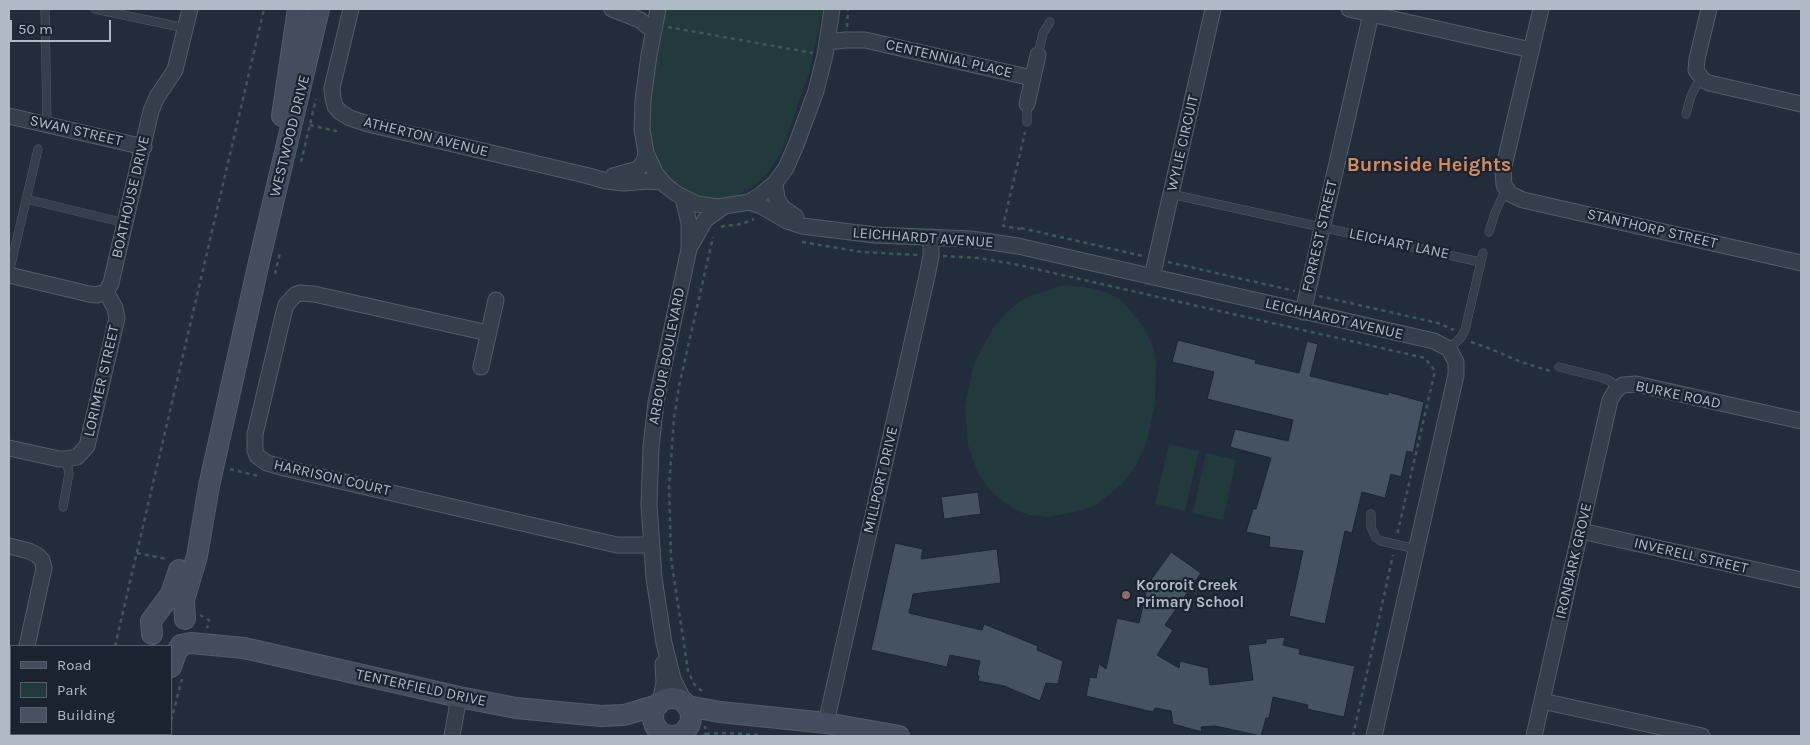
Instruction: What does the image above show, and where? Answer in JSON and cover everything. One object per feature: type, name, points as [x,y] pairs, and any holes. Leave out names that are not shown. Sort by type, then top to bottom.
[{"type":"street","name":"BOATHOUSE DRIVE","points":[[106,292],[111,283],[151,110],[157,97],[175,70],[190,9]]},
{"type":"street","name":"WESTWOOD DRIVE","points":[[259,262],[298,9]]},
{"type":"street","name":"WESTWOOD DRIVE","points":[[209,486],[174,587],[151,621],[166,644],[188,635],[184,600],[196,556],[209,486],[259,262],[319,9]]},
{"type":"street","points":[[340,112],[332,98],[332,88],[351,9]]},
{"type":"street","points":[[612,9],[638,18],[654,28]]},
{"type":"street","points":[[626,9],[647,9]]},
{"type":"street","points":[[658,9],[643,100],[642,130],[646,153],[662,182],[683,198],[697,204],[723,206],[750,202],[762,206],[795,224],[825,229]]},
{"type":"street","name":"WYLIE CIRCUIT","points":[[1152,277],[1213,9]]},
{"type":"street","points":[[1349,9],[1531,50]]},
{"type":"street","points":[[1506,189],[1503,170],[1540,9]]},
{"type":"street","points":[[1709,9],[1697,58],[1696,70],[1702,80],[1801,104]]},
{"type":"street","points":[[832,11],[840,28],[865,40]]},
{"type":"street","points":[[750,202],[775,183],[786,168],[796,145],[816,91],[826,49],[832,11]]},
{"type":"street","name":"FORREST STREET","points":[[1303,312],[1371,14]]},
{"type":"street","points":[[826,49],[846,40],[865,40]]},
{"type":"street","name":"CENTENNIAL PLACE","points":[[865,40],[1032,78]]},
{"type":"street","points":[[1027,104],[1038,55]]},
{"type":"street","name":"ATHERTON AVENUE","points":[[340,112],[350,118],[368,124],[589,176]]},
{"type":"street","name":"SWAN STREET","points":[[9,116],[144,146]]},
{"type":"street","points":[[589,176],[614,176],[632,172],[638,169],[644,162],[646,153]]},
{"type":"street","points":[[589,176],[615,182],[662,182]]},
{"type":"street","points":[[775,183],[775,194],[783,208],[806,223],[825,229]]},
{"type":"street","name":"STANTHORP STREET","points":[[1506,189],[1523,200],[1801,263]]},
{"type":"street","points":[[683,198],[689,224],[689,249]]},
{"type":"street","points":[[689,249],[705,220],[723,206]]},
{"type":"street","name":"LEICHHARDT AVENUE","points":[[825,229],[874,235],[971,239],[1018,246],[1434,341],[1449,349]]},
{"type":"street","name":"MILLPORT DRIVE","points":[[826,722],[927,276],[931,256],[931,237]]},
{"type":"street","name":"ARBOUR BOULEVARD","points":[[664,643],[650,545],[649,474],[656,402],[689,249]]},
{"type":"street","points":[[9,274],[89,294],[96,295],[106,292]]},
{"type":"street","name":"LORIMER STREET","points":[[66,459],[77,457],[83,452],[91,436],[117,318],[115,308],[106,292]]},
{"type":"street","name":"HARRISON COURT","points":[[488,333],[314,294],[300,293],[294,295],[286,306],[283,316],[255,434],[254,450],[262,460],[284,468],[617,545],[650,545]]},
{"type":"street","points":[[481,367],[496,300]]},
{"type":"street","points":[[1374,736],[1456,375],[1456,362],[1449,349]]},
{"type":"street","name":"BURKE ROAD","points":[[1618,388],[1623,385],[1636,384],[1801,421]]},
{"type":"street","name":"IRONBARK GROVE","points":[[1534,736],[1610,400],[1618,388]]},
{"type":"street","points":[[9,448],[66,459]]},
{"type":"street","name":"INVERELL STREET","points":[[1581,531],[1801,580]]},
{"type":"street","points":[[9,546],[37,555],[42,560],[44,568],[27,645]]},
{"type":"street","name":"TENTERFIELD DRIVE","points":[[244,648],[194,628],[178,614],[170,612],[162,614],[156,619],[153,626],[166,644],[190,643],[244,648],[459,697],[516,708],[601,716],[624,715],[659,703]]},
{"type":"street","points":[[664,643],[664,683],[659,703],[653,715],[659,731],[674,736],[708,718],[750,715]]},
{"type":"street","points":[[664,643],[673,679],[691,717],[684,732]]},
{"type":"street","name":"WESTWOOD DRIVE","points":[[172,649],[176,652],[172,664]]},
{"type":"street","points":[[452,736],[459,697]]},
{"type":"street","points":[[659,703],[671,698],[677,699],[687,706],[750,715],[826,722],[899,736]]},
{"type":"street","points":[[1542,701],[1702,736]]},
{"type":"street","name":"TENTERFIELD DRIVE","points":[[601,716],[659,731]]},
{"type":"street","points":[[9,720],[9,736]]},
{"type":"lane","points":[[45,9],[47,125]]},
{"type":"lane","points":[[94,9],[185,28]]},
{"type":"lane","points":[[1038,55],[1043,33],[1050,22]]},
{"type":"lane","points":[[1686,114],[1691,96],[1696,86],[1702,80]]},
{"type":"lane","points":[[1027,104],[1027,122]]},
{"type":"lane","points":[[9,274],[38,150]]},
{"type":"lane","points":[[1490,232],[1495,213],[1506,189]]},
{"type":"lane","name":"LEICHART LANE","points":[[1171,194],[1480,262]]},
{"type":"lane","points":[[26,199],[125,222]]},
{"type":"lane","points":[[1449,349],[1462,336],[1465,330],[1483,253]]},
{"type":"lane","name":"BURKE ROAD","points":[[1559,367],[1610,380],[1618,388]]},
{"type":"lane","points":[[63,507],[69,473],[66,459]]},
{"type":"lane","points":[[1371,514],[1371,527],[1376,538],[1416,549]]},
{"type":"path","points":[[115,645],[264,9]]},
{"type":"path","points":[[654,28],[826,49]]},
{"type":"path","points":[[310,125],[336,131],[340,112]]},
{"type":"path","points":[[1027,122],[1003,226],[1022,228],[1014,264],[1425,358],[1435,371],[1353,736]]},
{"type":"path","points":[[720,228],[724,226]]},
{"type":"path","points":[[691,678],[688,671],[671,558],[668,518],[669,479],[678,386],[715,232]]},
{"type":"path","points":[[230,469],[258,476],[262,460]]},
{"type":"path","points":[[706,734],[723,732],[767,735]]},
{"type":"green space","points":[[662,9],[822,9],[810,71],[781,152],[769,171],[757,184],[729,199],[716,200],[690,195],[658,171],[645,126]]},
{"type":"green space","points":[[1064,285],[1091,288],[1105,292],[1121,300],[1131,311],[1144,328],[1153,347],[1156,363],[1155,403],[1146,445],[1136,465],[1122,484],[1096,505],[1080,511],[1048,517],[1017,511],[989,489],[978,474],[968,445],[965,406],[974,363],[993,328],[1019,302],[1033,295]]},
{"type":"green space","points":[[1169,444],[1199,451],[1185,511],[1155,504]]},
{"type":"green space","points":[[1206,453],[1236,460],[1223,520],[1193,513]]},
{"type":"building","points":[[1178,340],[1256,360],[1255,363],[1299,373],[1307,341],[1318,344],[1310,376],[1388,395],[1388,392],[1424,402],[1413,453],[1407,451],[1401,477],[1391,474],[1385,498],[1362,492],[1352,533],[1345,531],[1325,624],[1289,616],[1303,551],[1269,547],[1270,537],[1246,532],[1253,509],[1256,509],[1271,458],[1230,447],[1235,429],[1288,441],[1293,420],[1207,399],[1214,372],[1172,362]]},
{"type":"building","points":[[978,492],[981,514],[944,519],[941,497]]},
{"type":"building","points":[[895,543],[923,549],[921,559],[997,549],[1001,583],[913,594],[909,613],[982,630],[984,624],[1038,646],[1037,650],[1063,661],[1058,684],[1046,683],[1040,701],[1004,686],[978,681],[979,676],[977,675],[980,661],[950,655],[947,667],[871,650]]},
{"type":"building","points":[[1171,552],[1201,573],[1165,625],[1173,630],[1157,655],[1179,668],[1180,661],[1208,668],[1210,685],[1253,680],[1248,645],[1266,643],[1266,639],[1285,637],[1283,645],[1300,649],[1299,654],[1355,666],[1344,717],[1307,709],[1308,705],[1273,697],[1269,718],[1266,718],[1261,736],[1215,726],[1201,727],[1202,732],[1173,724],[1171,711],[1155,708],[1153,712],[1086,696],[1090,677],[1096,678],[1099,664],[1106,669],[1117,618],[1139,623],[1146,593],[1143,591]]},
{"type":"place","name":"Kororoit Creek Primary School","points":[[1126,595]]},
{"type":"district","name":"Burnside Heights","points":[[1429,165]]}]
